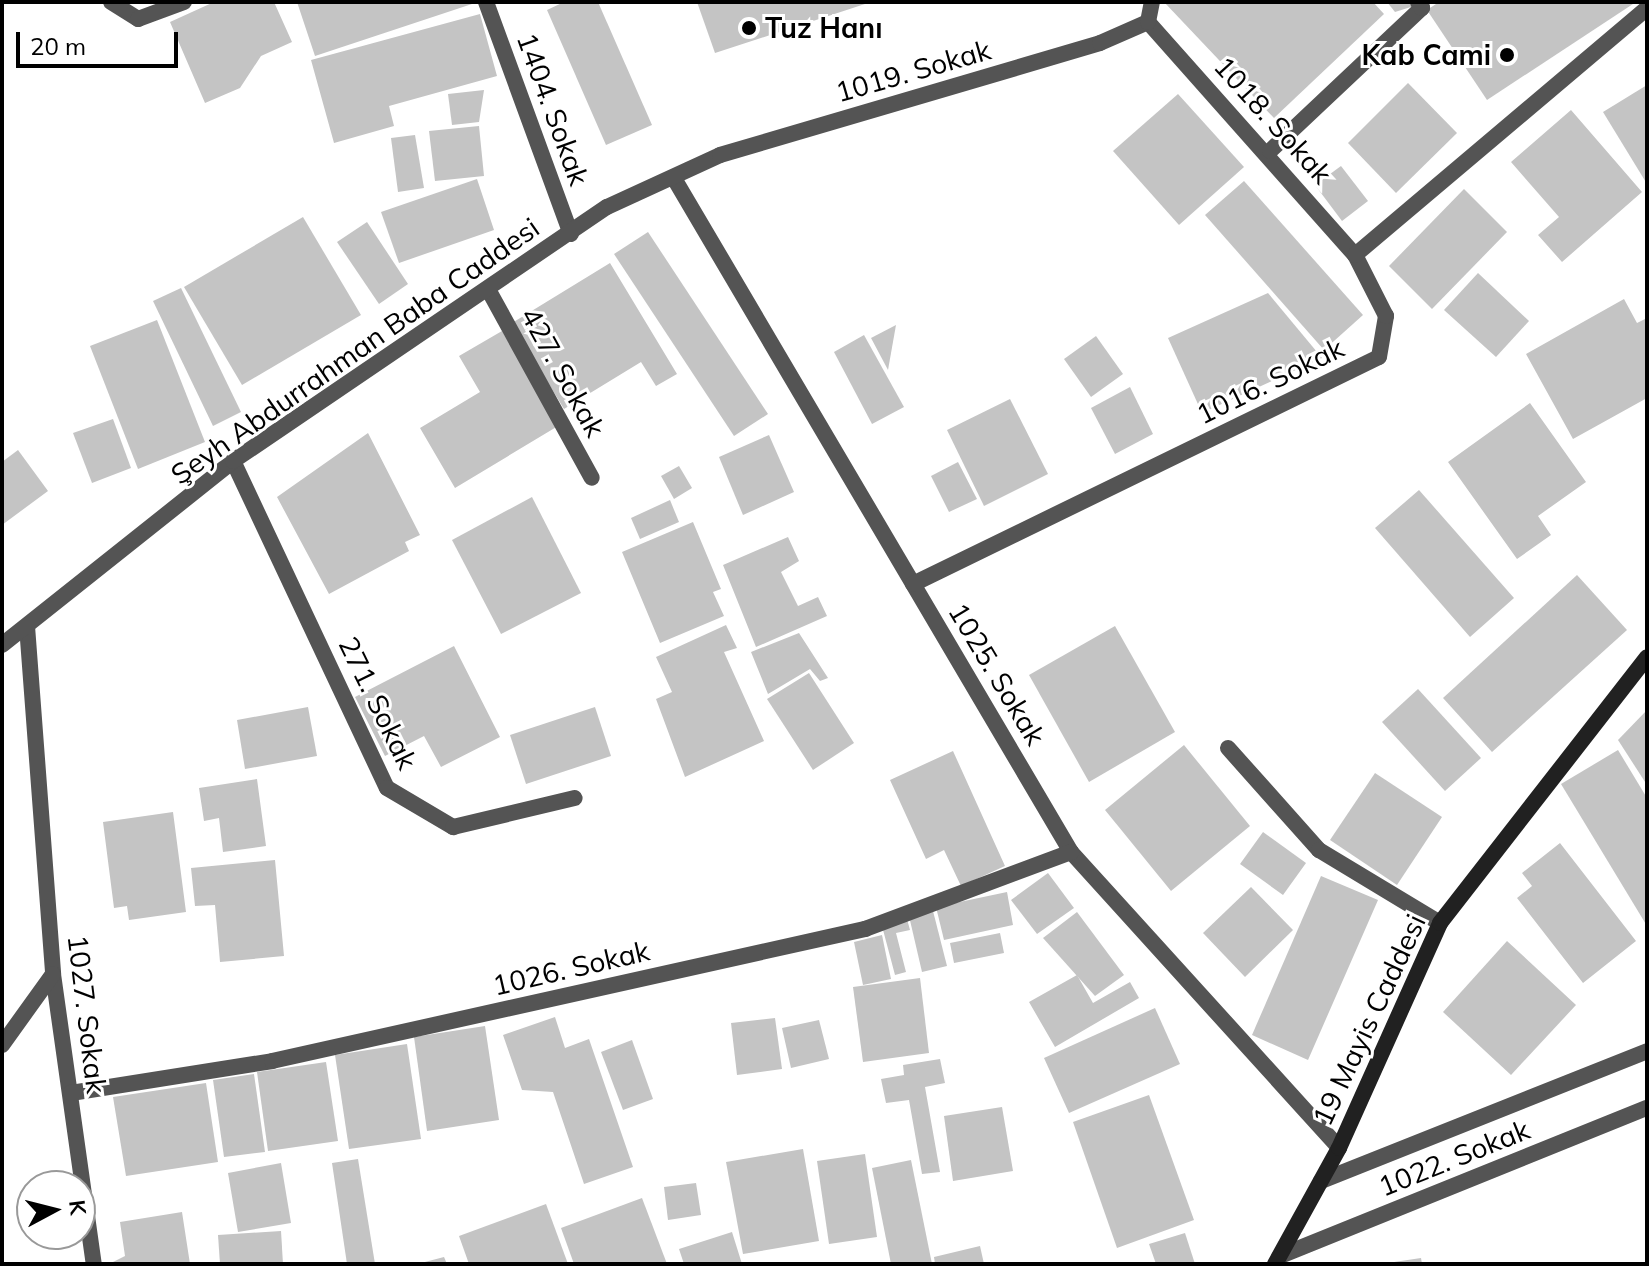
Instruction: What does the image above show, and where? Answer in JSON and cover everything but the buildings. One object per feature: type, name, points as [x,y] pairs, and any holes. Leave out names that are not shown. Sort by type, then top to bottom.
[{"type":"street","points":[[111,2],[138,19],[184,2]]},
{"type":"street","name":"1404. Sokak","points":[[486,2],[571,234]]},
{"type":"street","points":[[1148,22],[1152,2]]},
{"type":"street","points":[[1270,151],[1422,8],[1418,2]]},
{"type":"street","points":[[1355,255],[1647,8]]},
{"type":"street","name":"1018. Sokak","points":[[1148,22],[1270,151],[1355,255]]},
{"type":"street","name":"1019. Sokak","points":[[675,180],[720,155],[1148,22]]},
{"type":"street","name":"Şeyh Abdurrahman Baba Caddesi","points":[[2,645],[233,461],[489,291],[607,207],[675,180]]},
{"type":"street","name":"1025. Sokak","points":[[675,180],[1071,852],[1339,1148]]},
{"type":"street","name":"1016. Sokak","points":[[913,584],[1379,357],[1386,316],[1355,255]]},
{"type":"street","name":"427. Sokak","points":[[489,291],[592,478]]},
{"type":"street","name":"271. Sokak","points":[[233,461],[387,788],[453,827],[575,798]]},
{"type":"street","name":"1027. Sokak","points":[[27,626],[53,974],[94,1264]]},
{"type":"street","name":"19 Mayis Caddesi","points":[[1278,1260],[1339,1148],[1440,923],[1647,657]]},
{"type":"street","points":[[1228,748],[1319,850],[1440,923]]},
{"type":"street","name":"1026. Sokak","points":[[71,1093],[272,1061],[865,929],[1071,852]]},
{"type":"street","points":[[2,1045],[53,974]]},
{"type":"street","name":"1022. Sokak","points":[[1321,1181],[1647,1051]]},
{"type":"street","name":"1022. Sokak","points":[[1278,1260],[1647,1108]]},
{"type":"place","name":"Tuz Hanı","points":[[749,28]]},
{"type":"place","name":"Kab Cami","points":[[1507,55]]}]
